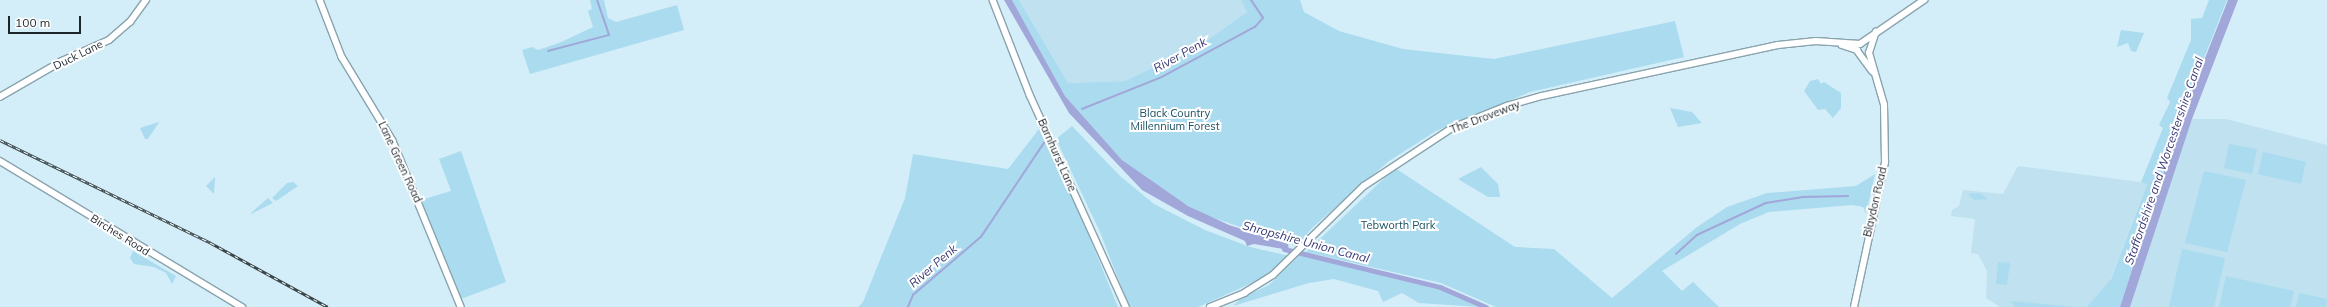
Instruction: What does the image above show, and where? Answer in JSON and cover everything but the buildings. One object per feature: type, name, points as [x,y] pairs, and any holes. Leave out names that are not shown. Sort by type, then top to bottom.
[{"type":"street","name":"Duck Lane","points":[[0,97],[62,61],[108,40],[130,22],[146,0]]},
{"type":"street","name":"Lane Green Road","points":[[320,0],[342,57],[393,141],[461,307]]},
{"type":"street","name":"Barnhurst Lane","points":[[993,0],[1030,94],[1126,307]]},
{"type":"street","points":[[1869,50],[1859,52],[1862,43],[1877,30],[1924,0]]},
{"type":"street","points":[[1869,50],[1877,30]]},
{"type":"street","name":"The Droveway","points":[[1838,43],[1859,52]]},
{"type":"street","points":[[1862,43],[1869,50]]},
{"type":"street","name":"The Droveway","points":[[1210,307],[1259,285],[1291,258],[1364,186],[1423,144],[1507,106],[1785,44],[1862,43]]},
{"type":"street","name":"Blaydon Road","points":[[1854,307],[1880,192],[1886,125],[1884,105],[1874,75],[1869,50]]},
{"type":"street","name":"Blaydon Road","points":[[1859,52],[1874,75]]},
{"type":"street","name":"Birches Road","points":[[0,161],[242,307]]},
{"type":"shaded area","points":[[1004,0],[1012,0],[1065,96],[1122,160],[1188,206],[1229,225],[1288,244],[1289,250],[1254,244],[1247,246],[1245,241],[1188,216],[1142,190],[1069,113]]},
{"type":"shaded area","points":[[1019,0],[1241,0],[1247,12],[1202,44],[1125,81],[1068,83]]},
{"type":"shaded area","points":[[2228,0],[2238,0],[2192,119],[2130,307],[2120,307],[2181,119]]},
{"type":"shaded area","points":[[2192,119],[2226,119],[2327,145],[2327,307],[2130,307]]},
{"type":"shaded area","points":[[2018,166],[2147,183],[2100,307],[2000,307],[1986,298],[1987,271],[1978,254],[1971,253],[1975,219],[1951,216],[1952,210],[1959,206],[1963,190],[2003,194]]},
{"type":"green space","points":[[590,0],[604,0],[608,18],[616,22],[677,5],[684,30],[530,74],[522,50],[532,47],[538,50],[559,43],[593,27],[588,11],[592,9]]},
{"type":"green space","name":"Black Country Millennium Forest","points":[[1012,0],[1019,0],[1068,83],[1125,81],[1202,44],[1247,12],[1241,0],[1300,0],[1304,12],[1339,31],[1403,49],[1494,59],[1675,21],[1684,57],[1530,92],[1436,131],[1389,161],[1313,227],[1296,246],[1208,216],[1171,197],[1122,160],[1065,96]]},
{"type":"green space","points":[[2209,0],[2227,0],[2185,106],[2120,307],[2087,307],[2111,279],[2147,184],[2141,182],[2163,128],[2159,125],[2170,102],[2167,98],[2191,40],[2191,19],[2202,18]]},
{"type":"green space","points":[[2121,30],[2144,33],[2136,52],[2131,51],[2128,43],[2117,47]]},
{"type":"green space","points":[[1818,79],[1821,84],[1824,82],[1841,93],[1841,108],[1833,118],[1825,109],[1818,110],[1804,91],[1810,81]]},
{"type":"green space","points":[[1670,108],[1692,112],[1702,123],[1678,127]]},
{"type":"green space","points":[[159,122],[148,139],[145,139],[140,128]]},
{"type":"green space","points":[[1072,126],[1120,176],[1154,204],[1205,230],[1250,247],[1289,256],[1261,279],[1198,307],[1129,307],[1100,232],[1056,139]]},
{"type":"green space","points":[[1039,129],[1077,207],[1118,307],[858,307],[863,302],[905,198],[913,154],[1008,169]]},
{"type":"green space","points":[[2229,144],[2257,149],[2252,174],[2224,168]]},
{"type":"green space","points":[[461,151],[506,282],[461,299],[421,200],[451,191],[439,159]]},
{"type":"green space","points":[[2263,152],[2306,162],[2301,184],[2258,174]]},
{"type":"green space","points":[[1481,167],[1498,184],[1500,197],[1488,197],[1458,179]]},
{"type":"green space","name":"Tebworth Park","points":[[1395,168],[1515,247],[1554,249],[1612,298],[1697,227],[1727,207],[1767,193],[1856,186],[1875,174],[1866,214],[1863,207],[1852,205],[1769,212],[1740,224],[1662,271],[1682,291],[1693,282],[1719,307],[1496,307],[1441,283],[1306,252]]},
{"type":"green space","points":[[2204,171],[2246,180],[2227,252],[2185,243]]},
{"type":"green space","points":[[215,177],[214,193],[213,193],[206,186]]},
{"type":"green space","points":[[293,182],[298,186],[276,201],[272,198],[287,183]]},
{"type":"green space","points":[[1978,193],[1988,199],[1974,200],[1968,194]]},
{"type":"green space","points":[[268,198],[273,203],[251,214],[251,213]]},
{"type":"green space","points":[[2182,249],[2225,258],[2214,307],[2169,307]]},
{"type":"green space","points":[[133,251],[176,276],[172,284],[166,273],[154,267],[134,264],[130,258]]},
{"type":"green space","points":[[1300,255],[1444,291],[1480,307],[1419,303],[1402,293],[1383,302],[1378,291],[1334,279],[1309,283],[1233,306],[1241,298],[1269,285]]},
{"type":"green space","points":[[1998,262],[2010,263],[2007,285],[1996,284]]},
{"type":"green space","points":[[2226,276],[2294,291],[2290,307],[2219,307]]},
{"type":"green space","points":[[2299,293],[2327,299],[2326,307],[2296,307]]},
{"type":"green space","points":[[2011,301],[2077,307],[2015,307]]},
{"type":"waterway","points":[[548,51],[609,35],[597,0]]},
{"type":"waterway","name":"River Penk","points":[[1082,109],[1162,77],[1255,27],[1263,18],[1251,0]]},
{"type":"waterway","name":"River Penk","points":[[908,307],[913,295],[981,237],[1044,143]]},
{"type":"waterway","points":[[1676,254],[1697,235],[1766,203],[1802,197],[1848,196]]},
{"type":"waterway","name":"Shropshire Union Canal","points":[[1284,249],[1440,287],[1486,307]]},
{"type":"railway","points":[[0,140],[211,243],[328,307]]},
{"type":"water label","name":"Staffordshire and Worcestershire Canal","points":[[2164,161]]}]
